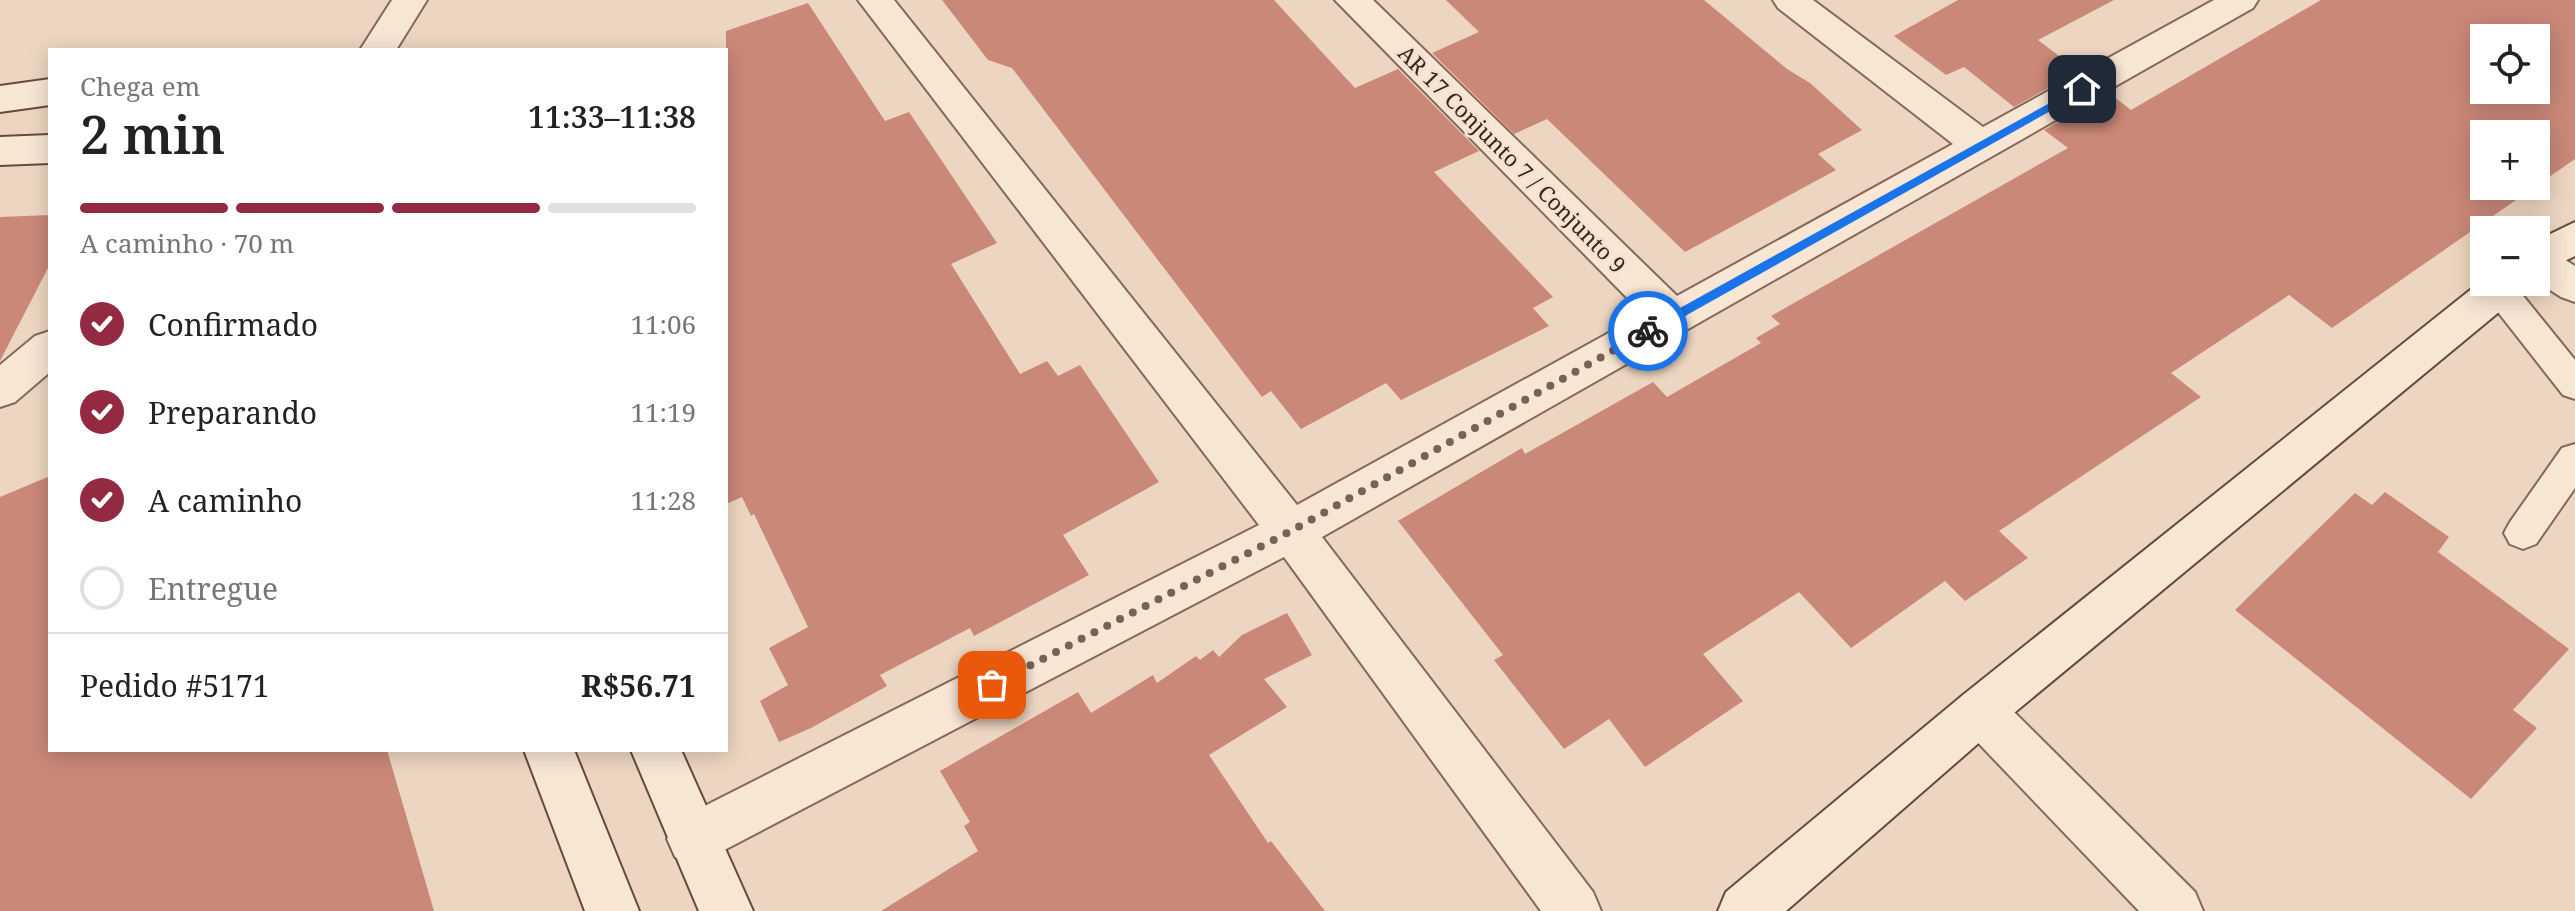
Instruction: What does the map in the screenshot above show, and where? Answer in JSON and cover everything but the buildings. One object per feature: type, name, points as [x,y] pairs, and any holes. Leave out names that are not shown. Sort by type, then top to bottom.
[{"type":"street","points":[[379,48],[410,0]]},
{"type":"street","points":[[875,0],[1291,531],[1574,911]]},
{"type":"street","name":"AR 17 Conjunto 7 / Conjunto 9","points":[[1352,0],[1672,317]]},
{"type":"street","points":[[1790,0],[1981,145]]},
{"type":"street","points":[[693,839],[1291,531],[2234,1]]},
{"type":"street","points":[[0,99],[48,92]]},
{"type":"street","points":[[0,151],[48,149]]},
{"type":"street","points":[[2550,252],[2575,237]]},
{"type":"street","points":[[2550,269],[2575,286]]},
{"type":"street","points":[[1745,911],[1980,711],[2492,296]]},
{"type":"street","points":[[0,390],[48,350]]},
{"type":"street","points":[[1980,711],[2176,911]]},
{"type":"street","points":[[550,752],[612,911]]},
{"type":"street","points":[[657,752],[726,911]]},
{"type":"lane","points":[[2511,296],[2575,385]]},
{"type":"lane","points":[[2523,533],[2575,459]]},
{"type":"way so far","points":[[992,685],[1291,531],[1648,331]]},
{"type":"route","points":[[1648,331],[2082,89]]}]
